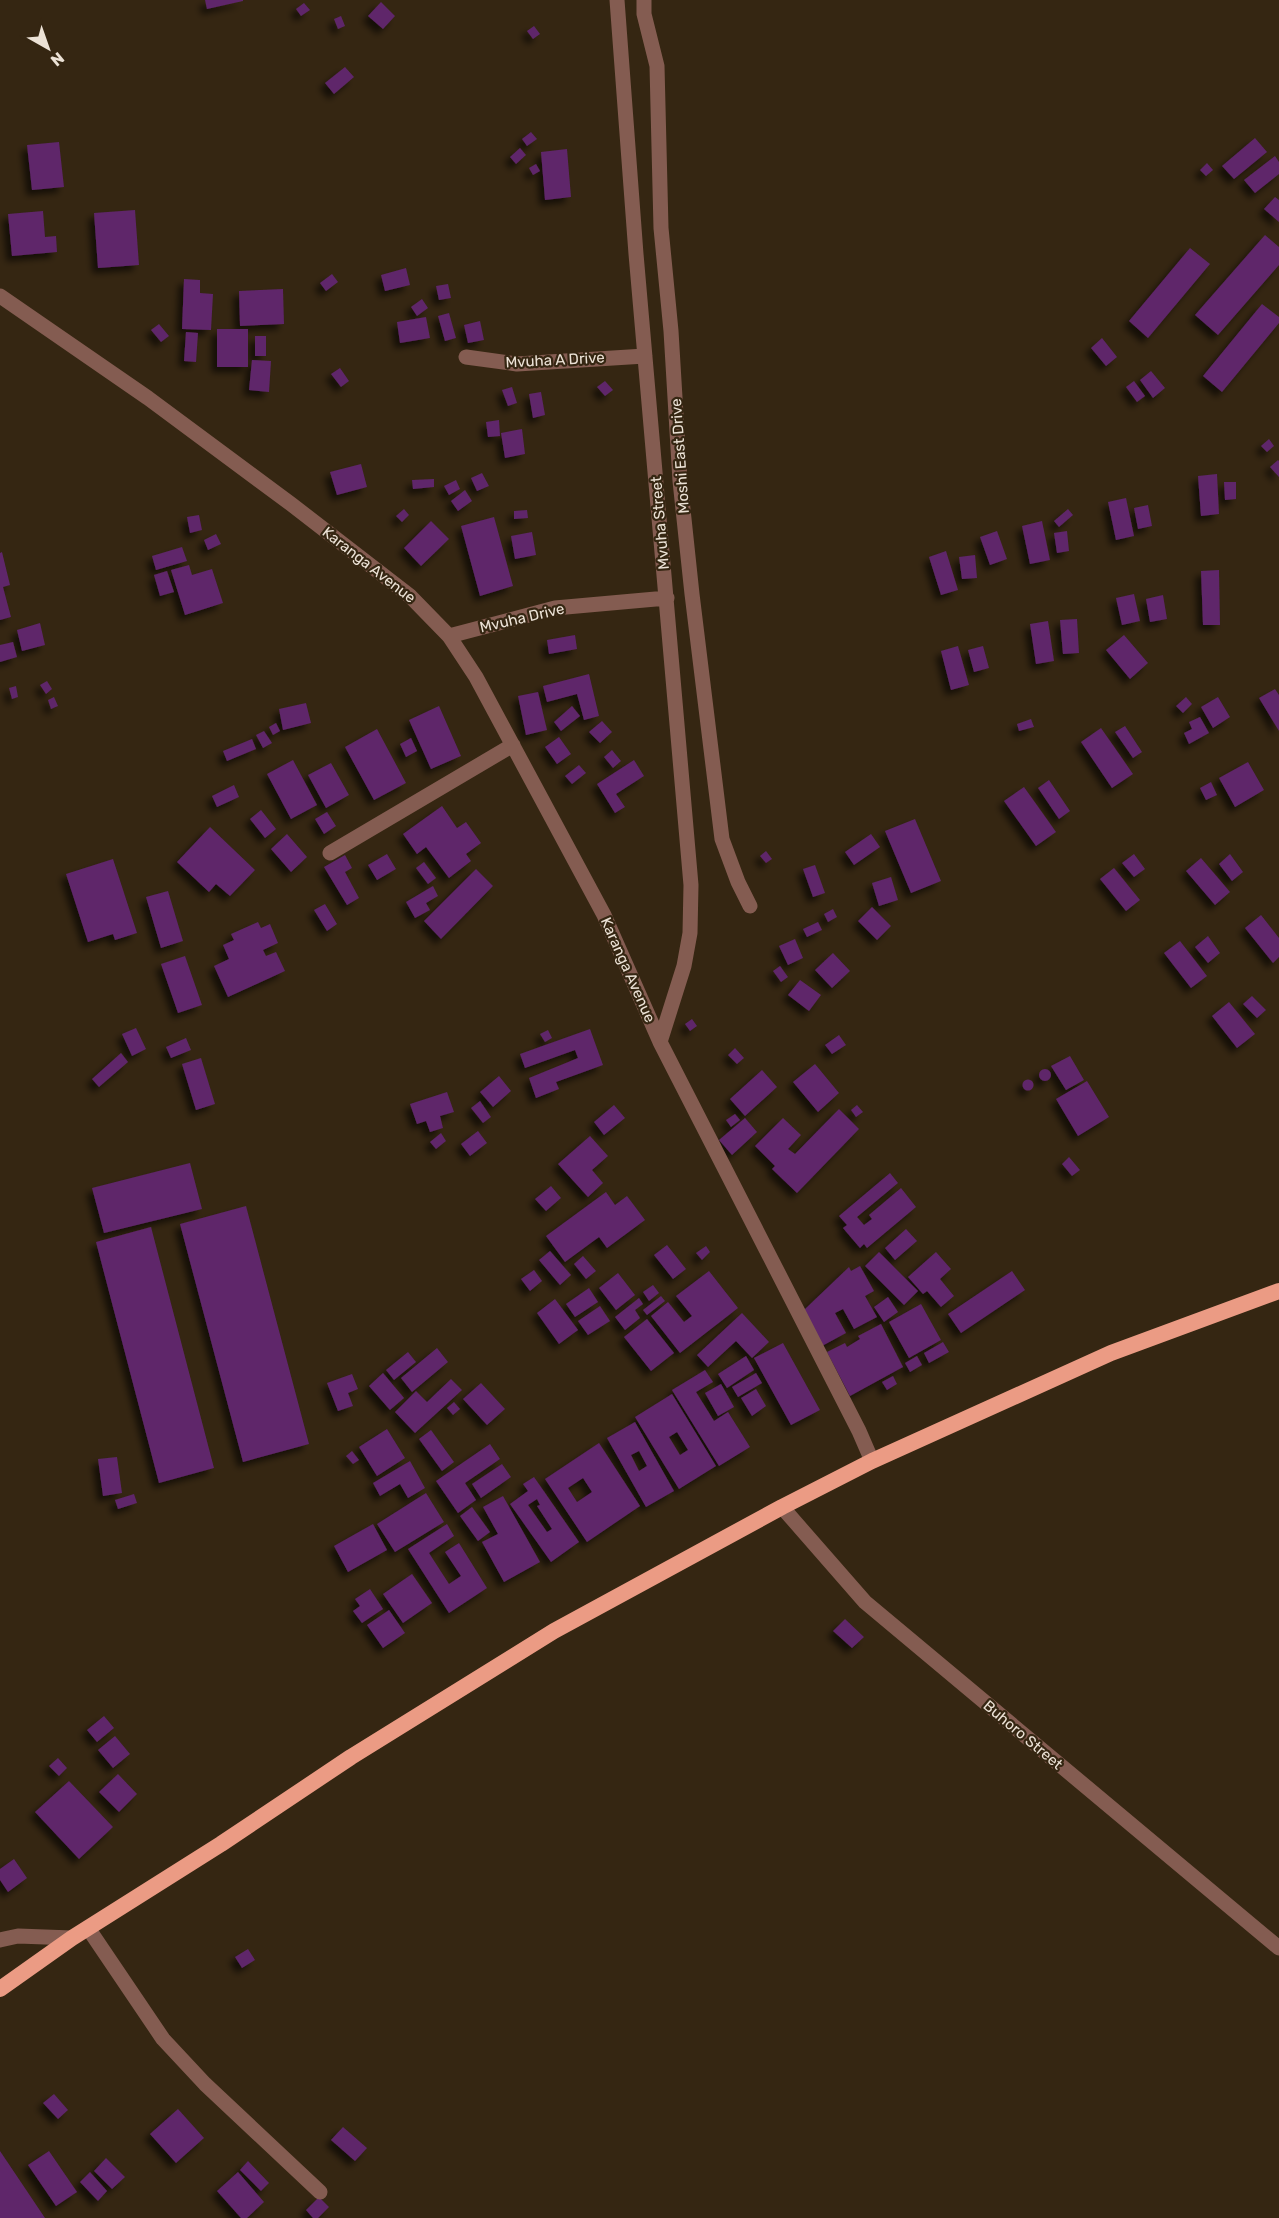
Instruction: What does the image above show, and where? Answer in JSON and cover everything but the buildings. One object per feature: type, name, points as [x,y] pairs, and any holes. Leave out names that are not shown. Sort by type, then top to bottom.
[{"type":"highway","points":[[0,1989],[72,1938],[221,1844],[351,1757],[554,1631],[782,1507],[872,1461],[1111,1353],[1279,1291]]},
{"type":"street","name":"Mvuha Street","points":[[617,0],[691,885],[690,933],[684,966],[660,1042]]},
{"type":"street","name":"Moshi East Drive","points":[[644,0],[644,14],[657,66],[661,228],[671,331],[680,481],[692,594],[722,840],[750,906]]},
{"type":"street","name":"Karanga Avenue","points":[[0,296],[148,398],[291,504],[410,596],[449,636],[476,677],[604,915],[660,1042],[859,1431],[872,1461]]},
{"type":"street","name":"Mvuha A Drive","points":[[466,357],[517,364],[645,356]]},
{"type":"street","name":"Mvuha Drive","points":[[449,636],[555,608],[667,598]]},
{"type":"street","points":[[330,853],[513,745]]},
{"type":"street","name":"Buhoro Street","points":[[782,1507],[865,1602],[1279,1948]]},
{"type":"street","points":[[88,1928],[164,2039],[205,2084],[321,2192]]},
{"type":"street","points":[[0,1940],[18,1936],[72,1938]]}]
